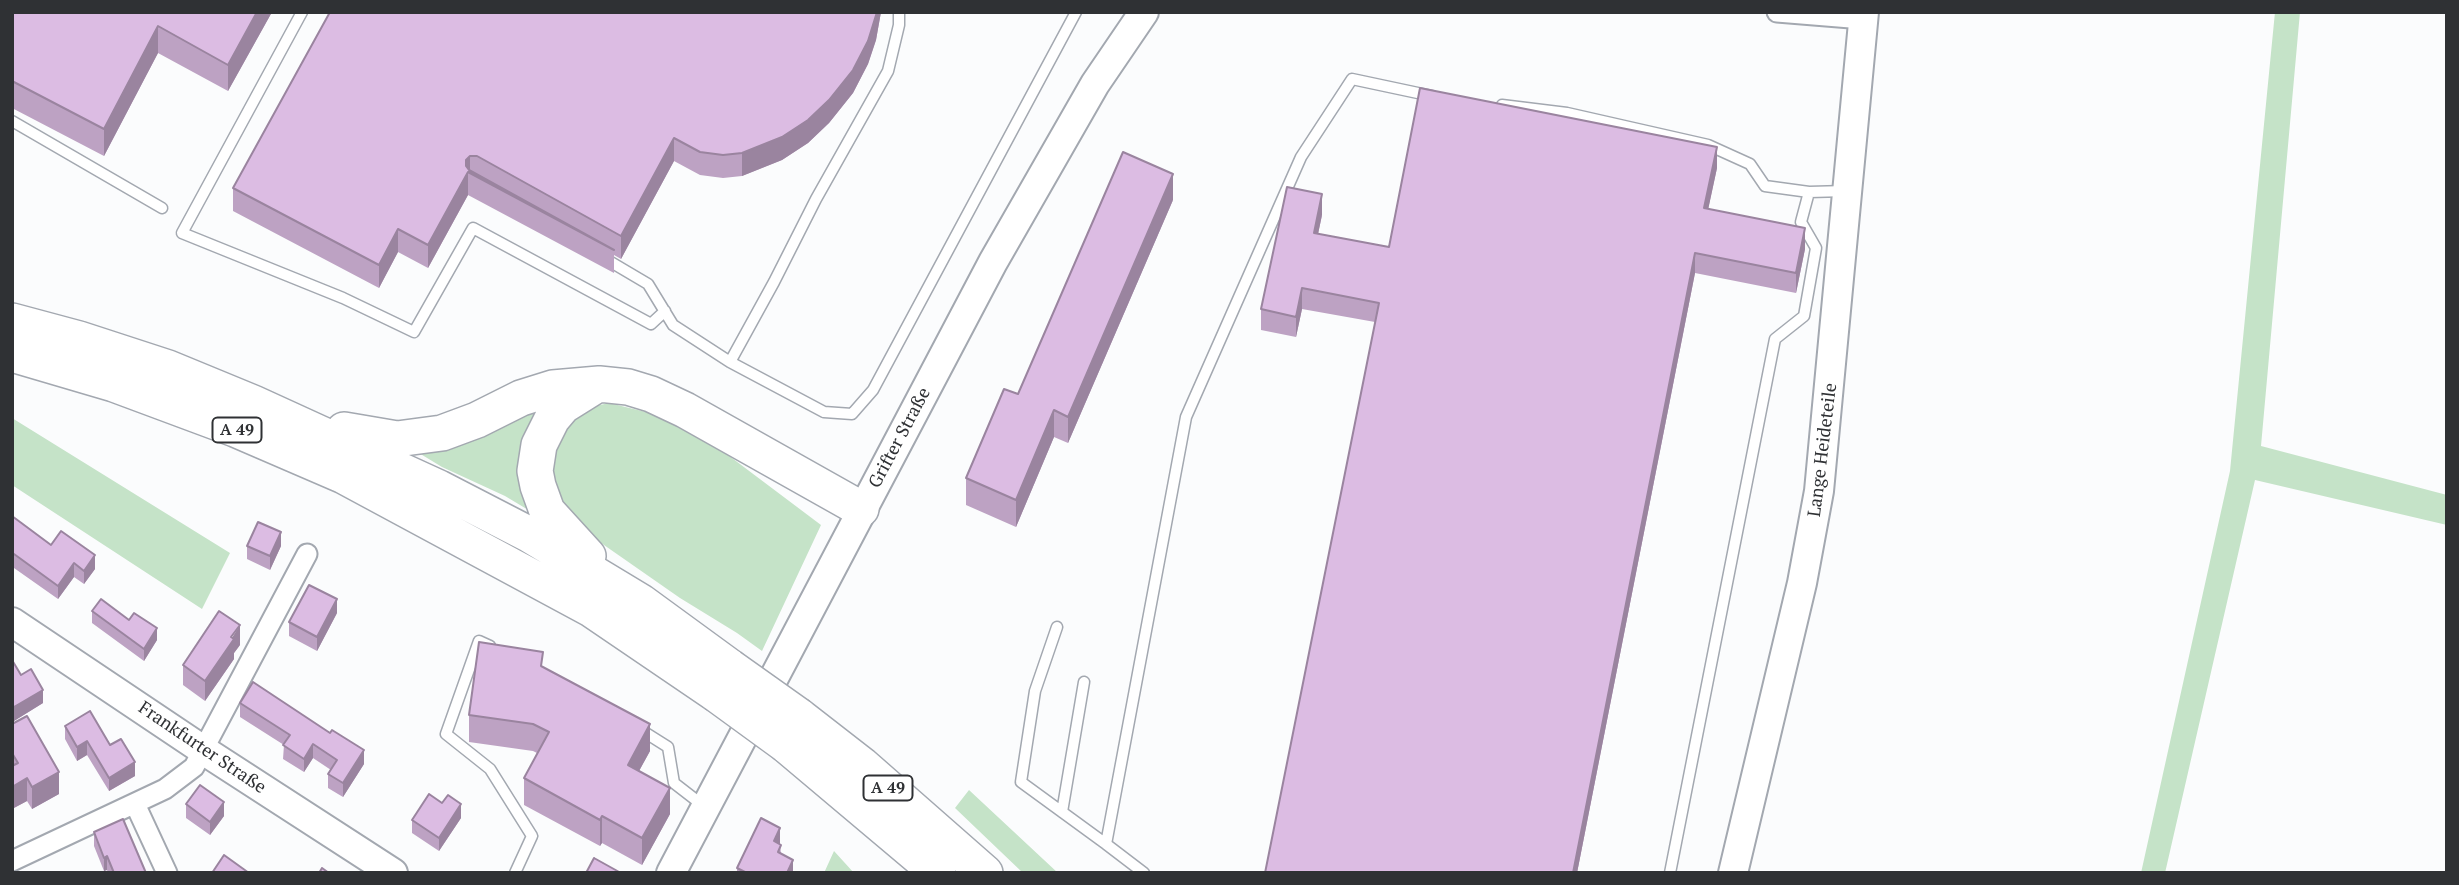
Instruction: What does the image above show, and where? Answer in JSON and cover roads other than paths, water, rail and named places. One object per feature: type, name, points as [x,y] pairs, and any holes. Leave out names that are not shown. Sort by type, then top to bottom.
[{"type":"highway","name":"A 49","points":[[12,321],[168,368],[253,403],[439,488],[530,535],[641,602],[723,680],[792,731],[878,821],[938,873]]},
{"type":"highway","name":"A 49","points":[[12,354],[138,393],[235,429],[344,476],[723,680]]},
{"type":"highway","points":[[253,403],[354,433],[397,439],[442,433],[477,421],[521,398],[545,390],[599,384],[628,387],[651,394],[685,410],[861,509]]},
{"type":"highway","points":[[599,384],[563,406],[546,429],[535,471],[547,511],[587,555],[641,602]]},
{"type":"highway","name":"A 49","points":[[792,731],[862,765],[985,873]]},
{"type":"highway","points":[[878,821],[918,873]]},
{"type":"street","name":"Grifter Straße","points":[[671,873],[993,262],[1088,96],[1144,12]]},
{"type":"street","name":"Lange Heideteile","points":[[1733,873],[1812,537],[1825,450],[1864,16],[1777,12]]},
{"type":"street","points":[[12,861],[165,789],[194,767],[307,554]]},
{"type":"street","name":"Frankfurter Straße","points":[[12,622],[393,873]]},
{"type":"street","points":[[135,804],[167,873]]},
{"type":"lane","points":[[302,12],[182,233],[343,298],[415,332],[473,229],[651,324],[665,312]]},
{"type":"lane","points":[[730,362],[810,209],[888,71],[899,25],[899,12]]},
{"type":"lane","points":[[594,252],[648,284],[673,325],[730,362],[824,412],[852,414],[873,390],[1073,13]]},
{"type":"lane","points":[[1106,844],[1186,417],[1301,157],[1352,79],[1440,98]]},
{"type":"lane","points":[[1491,104],[1567,113],[1708,145],[1750,164],[1765,186],[1809,192],[1848,191]]},
{"type":"lane","points":[[12,121],[162,208]]},
{"type":"lane","points":[[1670,873],[1775,339],[1804,316],[1816,247],[1801,222],[1809,192]]},
{"type":"lane","points":[[1057,627],[1035,691],[1021,782],[1144,873]]},
{"type":"lane","points":[[501,651],[479,641],[446,734],[490,769],[532,836],[515,873]]},
{"type":"lane","points":[[1062,812],[1084,682]]},
{"type":"lane","points":[[635,727],[668,747],[674,783],[706,807]]}]
